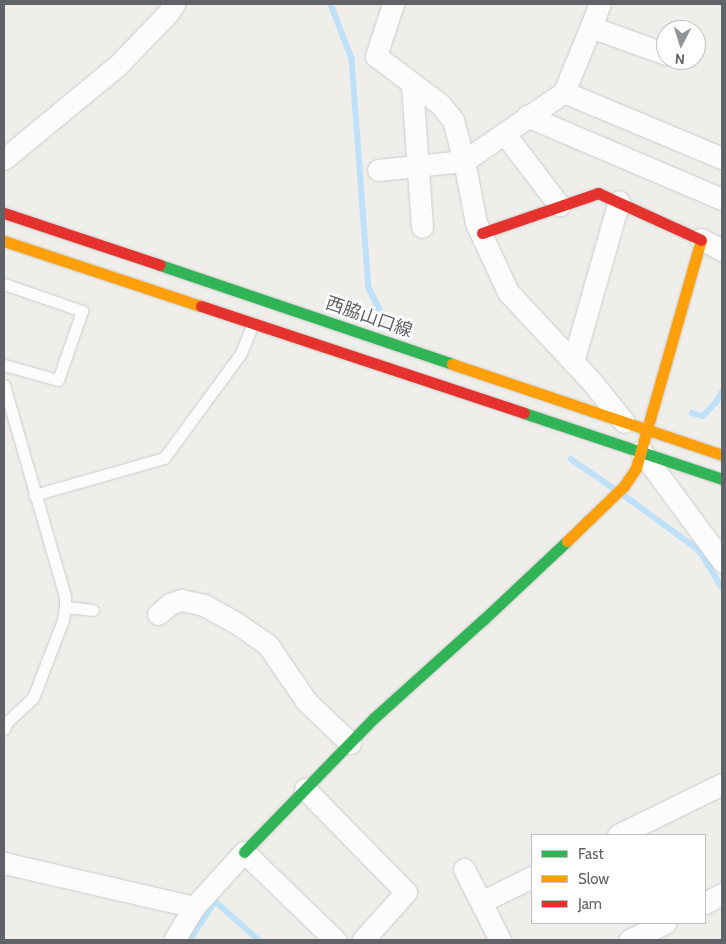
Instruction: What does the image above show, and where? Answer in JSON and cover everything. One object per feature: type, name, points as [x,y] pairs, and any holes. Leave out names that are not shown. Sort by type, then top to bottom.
[{"type":"street","points":[[4,159],[117,66],[168,13],[174,4]]},
{"type":"street","points":[[393,4],[376,56],[440,104],[453,120],[464,161],[476,223],[508,292],[574,362],[624,422]]},
{"type":"street","points":[[378,170],[464,161],[564,92],[600,4]]},
{"type":"street","points":[[591,27],[656,50]]},
{"type":"street","points":[[412,84],[422,227]]},
{"type":"street","points":[[564,92],[722,158]]},
{"type":"street","points":[[527,116],[722,199]]},
{"type":"street","points":[[504,133],[559,205]]},
{"type":"street","points":[[482,233],[598,193],[722,250]]},
{"type":"street","points":[[574,362],[618,201]]},
{"type":"street","name":"西脇山口線","points":[[4,213],[722,455]]},
{"type":"street","points":[[174,940],[194,908],[244,852],[350,743],[624,486],[636,468],[701,239]]},
{"type":"street","points":[[4,241],[722,478]]},
{"type":"street","points":[[641,451],[722,561]]},
{"type":"street","points":[[158,614],[170,604],[181,600],[204,605],[235,622],[268,645],[306,701],[350,743]]},
{"type":"street","points":[[620,834],[722,784]]},
{"type":"street","points":[[305,789],[406,892],[363,940]]},
{"type":"street","points":[[244,852],[335,940]]},
{"type":"street","points":[[4,864],[194,908]]},
{"type":"street","points":[[464,869],[500,940]]},
{"type":"street","points":[[481,902],[531,877]]},
{"type":"street","points":[[706,902],[722,894]]},
{"type":"street","points":[[629,940],[663,924]]},
{"type":"lane","points":[[4,284],[82,311],[58,380],[4,365]]},
{"type":"lane","points":[[34,495],[164,458],[242,353],[253,323]]},
{"type":"lane","points":[[4,386],[34,495],[65,596],[63,620],[33,698],[6,722],[4,729]]},
{"type":"lane","points":[[65,606],[93,610]]},
{"type":"waterway","points":[[331,4],[352,59],[369,288],[381,312]]},
{"type":"waterway","points":[[692,413],[703,416],[717,401],[722,392]]},
{"type":"waterway","points":[[571,459],[612,487]]},
{"type":"waterway","points":[[625,496],[699,550],[722,587]]},
{"type":"waterway","points":[[190,940],[215,901],[259,940]]},
{"type":"traffic: fast","points":[[160,265],[452,364]]},
{"type":"traffic: fast","points":[[524,413],[722,479]]},
{"type":"traffic: fast","points":[[244,852],[374,718],[567,541]]},
{"type":"traffic: slow","points":[[567,541],[624,486],[636,468],[701,240]]},
{"type":"traffic: slow","points":[[4,241],[201,306]]},
{"type":"traffic: slow","points":[[452,364],[722,455]]},
{"type":"traffic: jam","points":[[482,233],[598,193],[701,240]]},
{"type":"traffic: jam","points":[[4,213],[160,265]]},
{"type":"traffic: jam","points":[[201,306],[524,413]]}]
